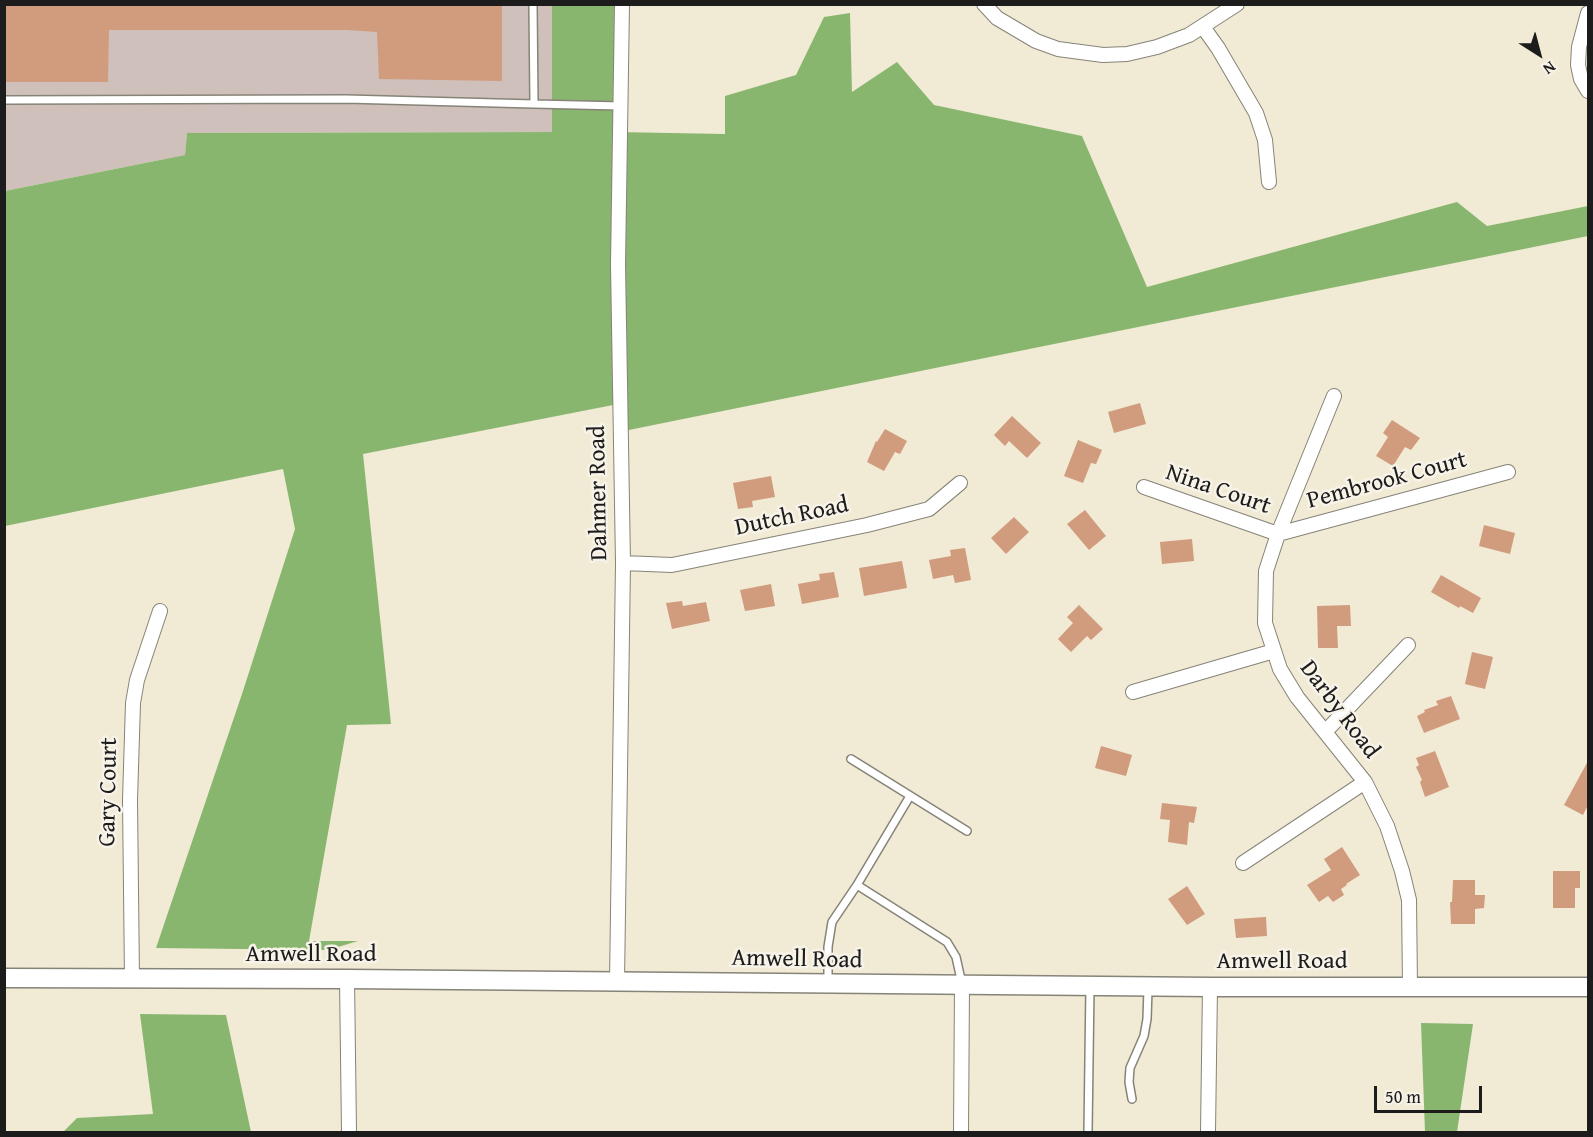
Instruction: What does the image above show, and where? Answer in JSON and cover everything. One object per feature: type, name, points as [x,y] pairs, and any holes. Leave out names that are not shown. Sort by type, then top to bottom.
[{"type":"main road","name":"Amwell Road","points":[[4,978],[1210,987],[1588,987]]},
{"type":"street","name":"Dahmer Road","points":[[617,982],[623,563],[618,264],[622,4]]},
{"type":"street","points":[[984,4],[997,18],[1036,41],[1058,49],[1103,55],[1127,54],[1157,47],[1189,35],[1237,4]]},
{"type":"street","points":[[1588,13],[1579,47],[1578,65],[1581,79],[1588,91]]},
{"type":"street","points":[[1203,27],[1256,113],[1265,140],[1269,182]]},
{"type":"street","name":"Darby Road","points":[[1334,396],[1278,534],[1266,571],[1266,623],[1280,669],[1297,697],[1365,782],[1387,826],[1409,900],[1410,986]]},
{"type":"street","name":"Pembrook Court","points":[[1278,534],[1508,472]]},
{"type":"street","name":"Dutch Road","points":[[623,563],[672,565],[867,525],[929,509],[960,483]]},
{"type":"street","name":"Nina Court","points":[[1144,487],[1278,534]]},
{"type":"street","name":"Gary Court","points":[[132,979],[130,800],[133,704],[137,680],[160,611]]},
{"type":"street","points":[[1325,732],[1408,645]]},
{"type":"street","points":[[1133,692],[1274,651]]},
{"type":"street","points":[[1243,863],[1365,782]]},
{"type":"street","points":[[347,979],[349,1132]]},
{"type":"street","points":[[961,1132],[962,985]]},
{"type":"street","points":[[1208,1132],[1210,987]]},
{"type":"lane","points":[[533,4],[534,104]]},
{"type":"lane","points":[[4,100],[346,99],[621,106]]},
{"type":"lane","points":[[851,759],[967,831]]},
{"type":"lane","points":[[828,984],[828,947],[832,922],[910,796]]},
{"type":"lane","points":[[857,885],[947,942],[956,957],[962,985]]},
{"type":"lane","points":[[1088,1132],[1090,986]]},
{"type":"lane","points":[[1132,1099],[1129,1082],[1130,1068],[1144,1036],[1148,986]]},
{"type":"shaded area","points":[[5,5],[552,5],[552,132],[187,133],[185,155],[5,191]]},
{"type":"green space","points":[[552,5],[617,5],[615,132],[725,134],[725,96],[796,75],[824,17],[850,13],[852,92],[897,62],[934,105],[1082,136],[1147,287],[1457,202],[1487,226],[1588,206],[1588,236],[614,433],[613,405],[363,454],[391,724],[347,725],[309,941],[358,941],[328,950],[156,948],[295,529],[283,469],[5,526],[5,191],[185,155],[187,133],[552,132]]},
{"type":"green space","points":[[140,1014],[226,1015],[251,1132],[63,1132],[77,1118],[153,1114]]},
{"type":"green space","points":[[1421,1023],[1473,1024],[1457,1132],[1425,1132]]},
{"type":"building","points":[[4,4],[502,4],[502,81],[379,79],[377,32],[109,30],[108,82],[4,82]]},
{"type":"building","points":[[1140,403],[1146,424],[1114,433],[1108,412]]},
{"type":"building","points":[[1012,416],[1041,443],[1027,458],[1009,441],[1005,446],[994,435]]},
{"type":"building","points":[[1392,420],[1420,438],[1411,450],[1405,447],[1393,466],[1376,456],[1388,437],[1383,433]]},
{"type":"building","points":[[885,429],[907,441],[900,454],[895,452],[884,471],[867,462],[876,441]]},
{"type":"building","points":[[1078,440],[1102,450],[1096,464],[1091,463],[1083,483],[1064,476]]},
{"type":"building","points":[[771,476],[775,497],[752,501],[753,507],[738,509],[733,483]]},
{"type":"building","points":[[1085,510],[1106,536],[1089,550],[1067,524]]},
{"type":"building","points":[[1014,517],[1029,532],[1006,554],[991,538]]},
{"type":"building","points":[[1484,525],[1515,533],[1510,554],[1479,546]]},
{"type":"building","points":[[1192,539],[1194,561],[1162,564],[1160,542]]},
{"type":"building","points":[[965,548],[971,580],[955,583],[953,575],[933,579],[929,560],[951,556],[950,550]]},
{"type":"building","points":[[902,561],[907,588],[864,596],[859,568]]},
{"type":"building","points":[[834,572],[839,597],[802,604],[798,584],[820,580],[819,574]]},
{"type":"building","points":[[1441,575],[1481,598],[1473,613],[1431,592]]},
{"type":"building","points":[[771,584],[775,606],[745,611],[740,590]]},
{"type":"building","points":[[682,601],[683,606],[706,602],[710,621],[672,629],[666,603]]},
{"type":"building","points":[[1079,605],[1103,629],[1091,640],[1087,636],[1071,652],[1058,639],[1073,623],[1067,617]]},
{"type":"building","points":[[1350,605],[1351,626],[1337,626],[1338,648],[1318,648],[1317,606]]},
{"type":"building","points":[[1472,652],[1493,657],[1485,689],[1465,684]]},
{"type":"building","points":[[1451,696],[1460,719],[1424,733],[1417,716],[1425,712],[1424,710],[1438,705],[1436,701]]},
{"type":"building","points":[[1101,746],[1132,755],[1126,776],[1095,768]]},
{"type":"building","points":[[1435,751],[1449,787],[1425,797],[1420,782],[1422,780],[1416,767],[1419,765],[1416,758]]},
{"type":"building","points":[[1588,761],[1588,805],[1583,815],[1564,805]]},
{"type":"building","points":[[1162,803],[1197,807],[1194,823],[1189,822],[1187,845],[1168,842],[1170,820],[1160,819]]},
{"type":"building","points":[[1342,847],[1360,875],[1341,889],[1344,895],[1333,902],[1328,896],[1319,902],[1307,885],[1331,870],[1324,859]]},
{"type":"building","points":[[1553,871],[1580,871],[1580,888],[1575,888],[1575,908],[1553,908]]},
{"type":"building","points":[[1453,880],[1475,880],[1475,895],[1485,895],[1484,908],[1475,909],[1475,924],[1451,924],[1450,902],[1452,902]]},
{"type":"building","points":[[1187,886],[1205,914],[1187,925],[1168,899]]},
{"type":"building","points":[[1266,917],[1267,936],[1236,938],[1234,919]]}]
